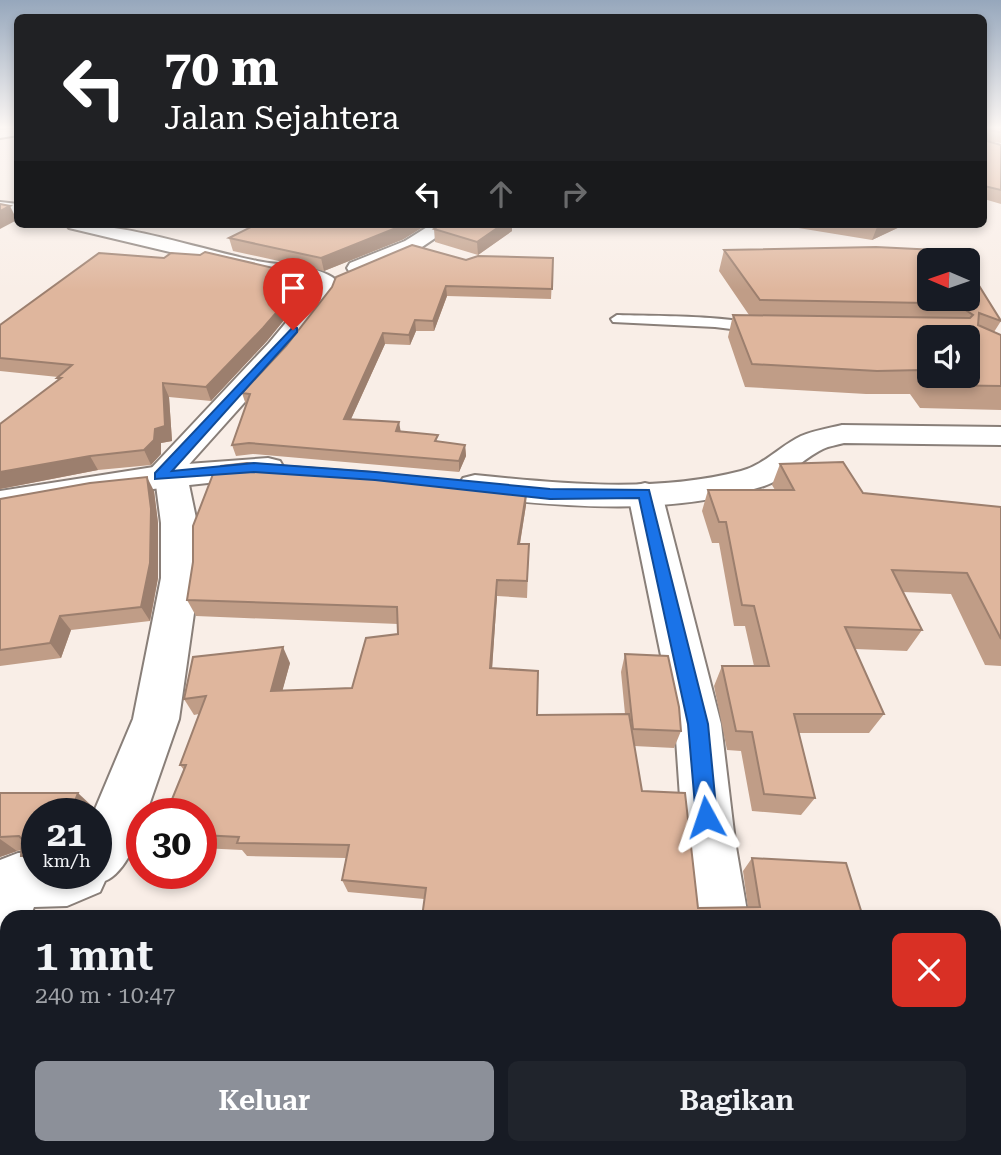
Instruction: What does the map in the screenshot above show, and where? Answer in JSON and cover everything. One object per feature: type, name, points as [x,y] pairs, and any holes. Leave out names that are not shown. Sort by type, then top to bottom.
[{"type":"street","points":[[93,228],[326,282],[412,245],[440,228]]},
{"type":"street","points":[[412,245],[434,251]]},
{"type":"street","points":[[166,476],[278,349],[324,291],[326,282]]},
{"type":"street","points":[[448,483],[550,494],[645,494],[708,489],[755,478],[791,458],[811,443],[842,434],[1001,436]]},
{"type":"street","points":[[0,502],[98,484],[166,476],[254,467],[294,470]]},
{"type":"street","points":[[112,832],[158,706],[180,578],[179,523],[166,476]]},
{"type":"street","points":[[645,494],[698,724],[709,841],[719,910]]},
{"type":"lane","points":[[617,319],[715,323],[768,331]]},
{"type":"building","points":[[987,182],[1001,182],[1001,190],[987,187]]},
{"type":"building","points":[[0,204],[10,206],[0,211]]},
{"type":"building","points":[[249,228],[396,228],[321,258],[229,238]]},
{"type":"building","points":[[436,228],[497,228],[477,242]]},
{"type":"building","points":[[412,245],[466,260],[478,256],[553,258],[552,289],[446,286],[433,321],[415,320],[409,335],[383,333],[344,419],[399,422],[396,431],[438,435],[435,441],[465,445],[459,461],[249,443],[232,445],[250,394],[242,393],[286,346],[332,287],[336,277]]},
{"type":"building","points":[[876,247],[917,249],[917,303],[760,300],[724,250]]},
{"type":"building","points":[[205,252],[308,276],[206,387],[163,383],[165,426],[155,429],[154,440],[144,450],[90,456],[0,472],[0,424],[61,378],[57,378],[72,365],[0,358],[0,325],[99,253],[164,258],[171,253],[200,255]]},
{"type":"building","points":[[980,287],[1001,321],[979,313],[978,325],[917,325],[917,370],[877,371],[752,364],[733,315],[970,318],[973,315],[968,312],[980,312]]},
{"type":"building","points":[[980,326],[1001,335],[1001,386],[980,386]]},
{"type":"building","points":[[843,462],[863,493],[1001,507],[1001,639],[967,573],[892,570],[922,630],[845,627],[884,714],[794,714],[815,798],[764,794],[752,732],[736,731],[722,666],[769,666],[754,606],[742,605],[726,522],[719,522],[708,490],[794,490],[780,464]]},
{"type":"building","points":[[247,463],[372,472],[527,488],[518,544],[529,544],[527,581],[497,580],[490,668],[538,671],[537,715],[629,714],[642,791],[685,793],[698,908],[760,907],[752,858],[846,863],[861,910],[423,910],[426,888],[342,880],[349,845],[237,843],[239,837],[217,836],[217,798],[173,798],[186,765],[180,765],[206,696],[184,699],[193,657],[283,647],[271,691],[352,688],[366,638],[398,634],[397,607],[187,600],[193,562],[193,526],[215,469],[220,469],[221,466]]},
{"type":"building","points":[[147,477],[151,509],[150,563],[141,607],[60,616],[50,643],[0,650],[0,499],[90,483]]},
{"type":"building","points":[[625,654],[668,656],[679,707],[681,731],[633,729]]},
{"type":"building","points":[[0,793],[78,793],[76,798],[21,798],[21,838],[0,837]]},
{"type":"route","points":[[293,330],[160,476],[254,467],[550,494],[645,494],[698,724],[706,817]]}]
